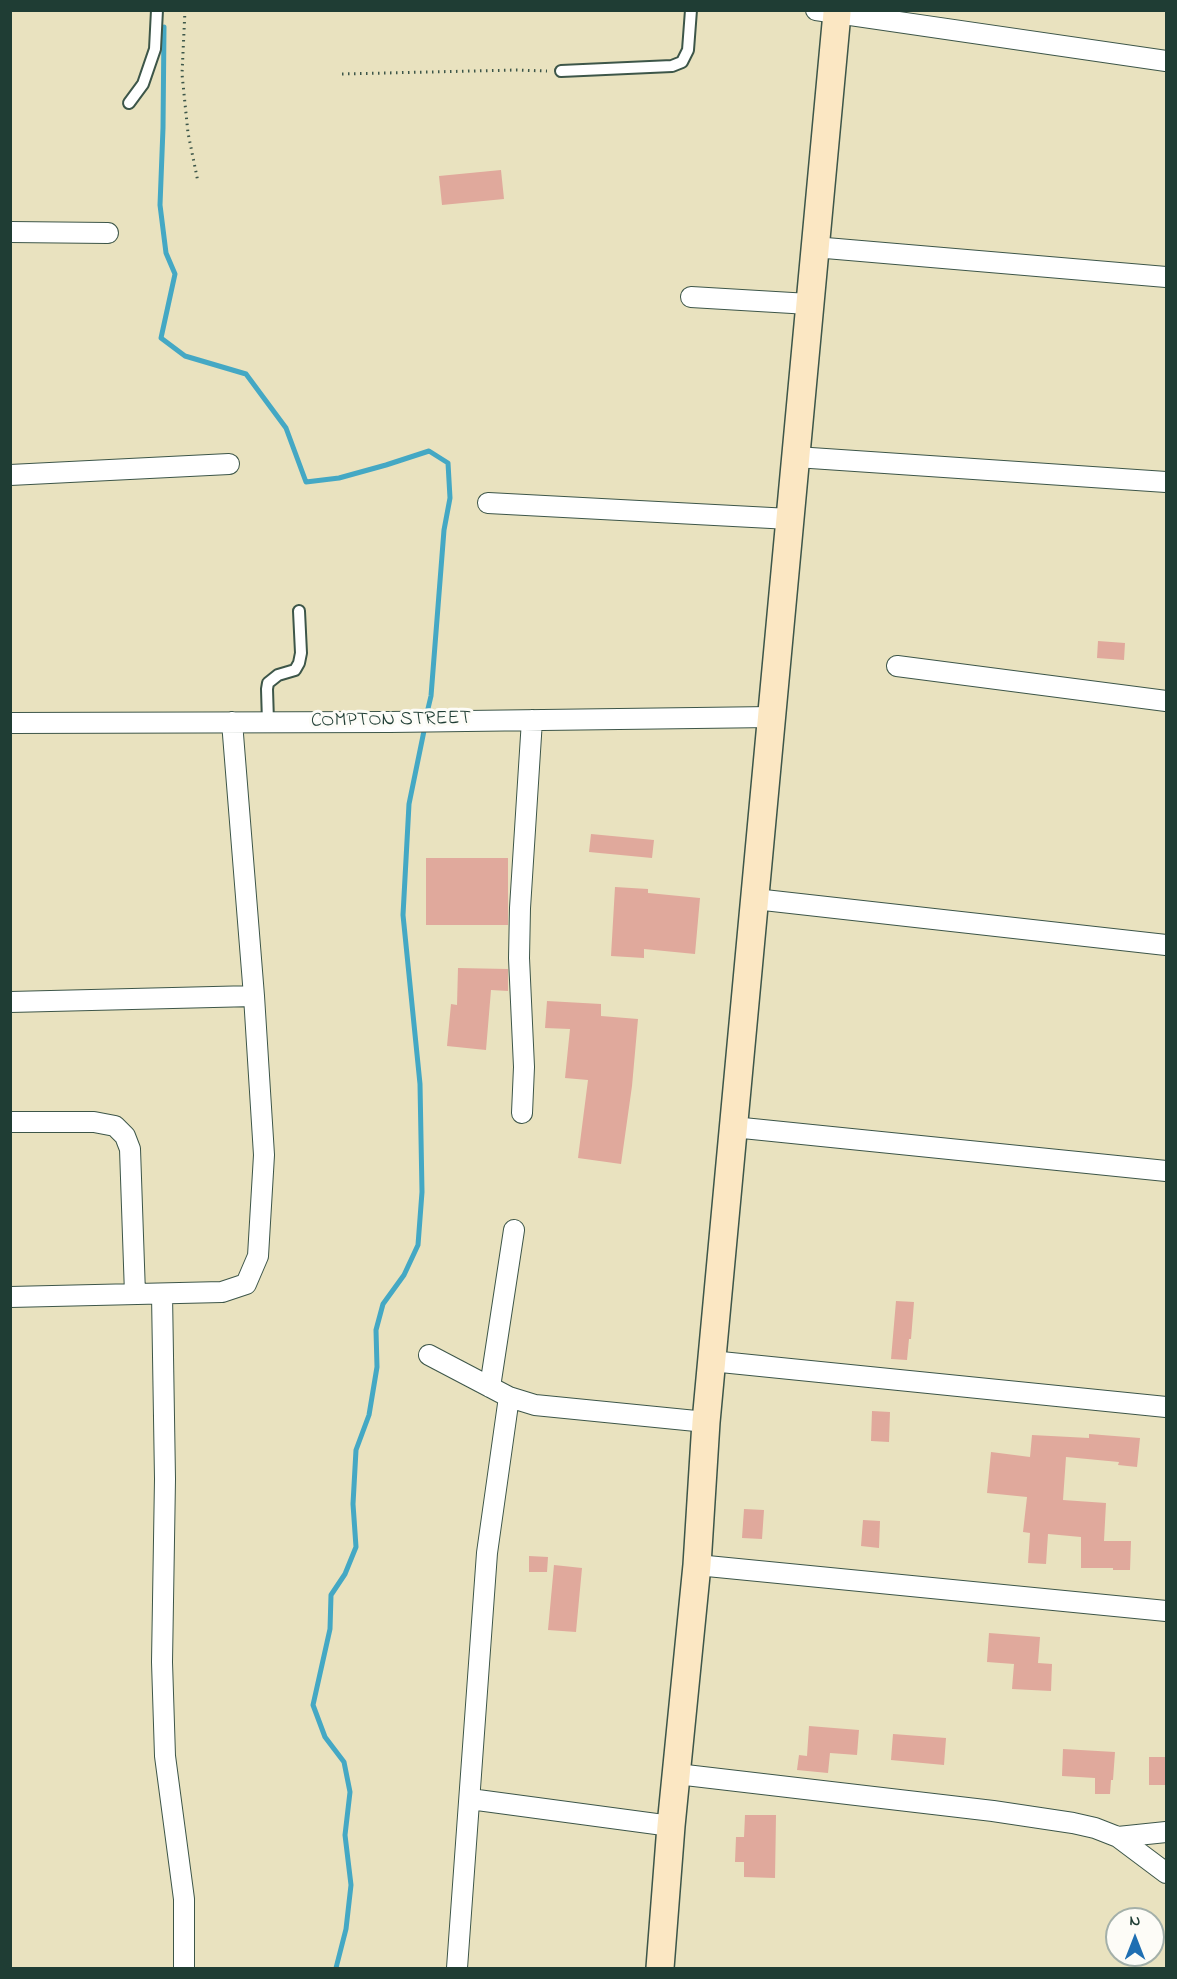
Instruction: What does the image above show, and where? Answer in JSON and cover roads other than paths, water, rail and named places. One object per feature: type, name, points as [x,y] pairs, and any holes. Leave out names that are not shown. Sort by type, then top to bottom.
[{"type":"street","points":[[660,1968],[671,1826],[697,1565],[711,1361],[814,247],[827,12],[1167,61]]},
{"type":"street","points":[[10,232],[108,233]]},
{"type":"street","points":[[814,247],[1167,278]]},
{"type":"street","points":[[691,297],[809,304]]},
{"type":"street","points":[[796,457],[1167,482]]},
{"type":"street","points":[[10,475],[229,464]]},
{"type":"street","points":[[488,503],[790,519]]},
{"type":"street","points":[[897,666],[1167,701]]},
{"type":"street","name":"COMPTON STREET","points":[[10,723],[390,722],[772,717]]},
{"type":"street","points":[[522,1113],[524,1067],[519,958],[520,908],[532,720]]},
{"type":"street","points":[[10,1297],[222,1292],[246,1284],[258,1256],[264,1155],[232,722]]},
{"type":"street","points":[[755,899],[1167,945]]},
{"type":"street","points":[[10,1002],[254,996]]},
{"type":"street","points":[[10,1122],[94,1122],[115,1126],[125,1136],[130,1149],[135,1294]]},
{"type":"street","points":[[733,1127],[1167,1171]]},
{"type":"street","points":[[490,1387],[514,1230]]},
{"type":"street","points":[[162,1294],[165,1479],[162,1662],[165,1756],[184,1899],[184,1968]]},
{"type":"street","points":[[429,1355],[509,1397],[535,1405],[706,1422]]},
{"type":"street","points":[[711,1361],[1167,1407]]},
{"type":"street","points":[[457,1968],[487,1553],[509,1397]]},
{"type":"street","points":[[697,1565],[1167,1611]]},
{"type":"street","points":[[677,1774],[993,1811],[1074,1823],[1118,1837],[1167,1874]]},
{"type":"street","points":[[470,1799],[671,1826]]},
{"type":"street","points":[[1118,1837],[1167,1833]]},
{"type":"lane","points":[[129,104],[143,84],[154,49],[158,10]]},
{"type":"lane","points":[[561,71],[672,66],[682,62],[688,50],[691,10]]},
{"type":"lane","points":[[268,722],[268,683],[278,675],[295,670],[299,663],[301,653],[298,611]]},
{"type":"waterway","points":[[164,27],[160,205],[166,253],[175,274],[161,338],[185,356],[246,374],[286,428],[306,482],[339,478],[429,451],[448,463],[450,498],[444,530],[431,696],[426,717]]},
{"type":"waterway","points":[[336,1968],[346,1929],[351,1885],[345,1835],[350,1792],[344,1762],[325,1737],[313,1705],[330,1629],[331,1595],[345,1574],[356,1547],[353,1504],[356,1450],[369,1415],[377,1367],[376,1330],[383,1304],[404,1275],[418,1245],[422,1192],[420,1084],[403,915],[409,804],[425,726]]}]
